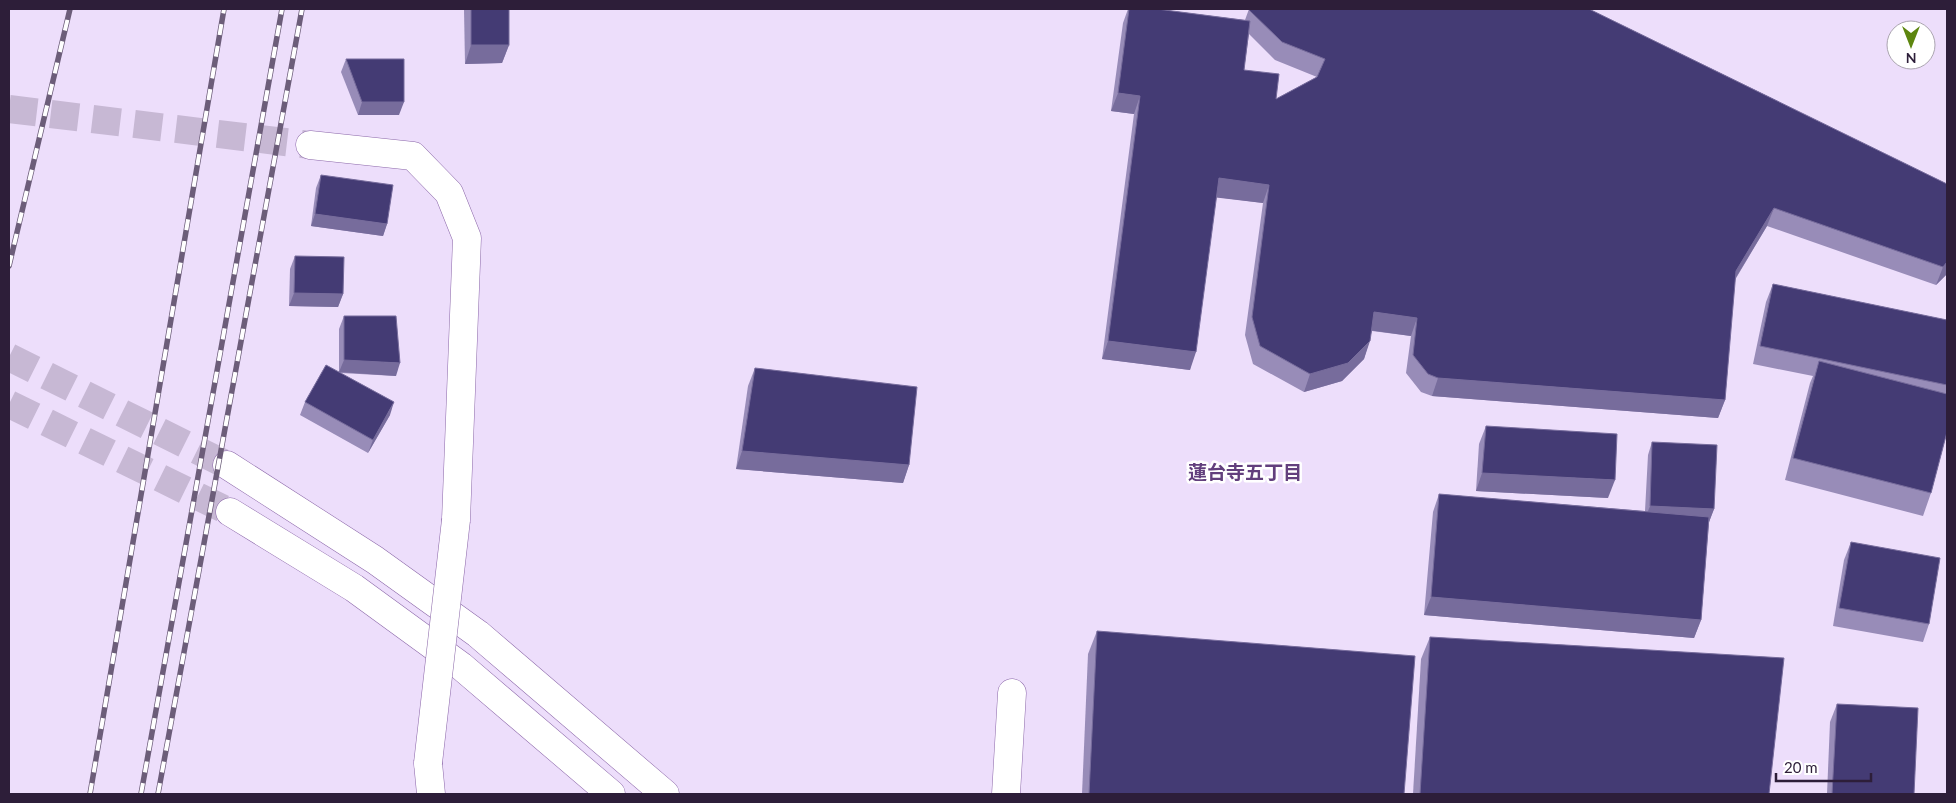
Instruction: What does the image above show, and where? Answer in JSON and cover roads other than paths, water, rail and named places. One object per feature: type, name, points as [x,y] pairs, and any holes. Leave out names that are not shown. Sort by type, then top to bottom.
[{"type":"street","points":[[310,145],[413,156],[449,193],[467,238],[456,520],[428,763],[432,794]]},
{"type":"street","points":[[227,465],[375,560],[478,634],[665,794]]},
{"type":"street","points":[[230,512],[354,588],[461,666],[611,794]]},
{"type":"street","points":[[1006,794],[1012,693]]},
{"type":"tunnel","points":[[9,109],[310,145]]},
{"type":"tunnel","points":[[9,357],[227,465]]},
{"type":"tunnel","points":[[9,404],[230,512]]},
{"type":"railway","points":[[9,266],[70,9]]},
{"type":"railway","points":[[90,794],[224,9]]},
{"type":"railway","points":[[141,794],[282,9]]},
{"type":"railway","points":[[158,794],[302,9]]},
{"type":"district","name":"蓮台寺五丁目","points":[[1245,472]]}]
